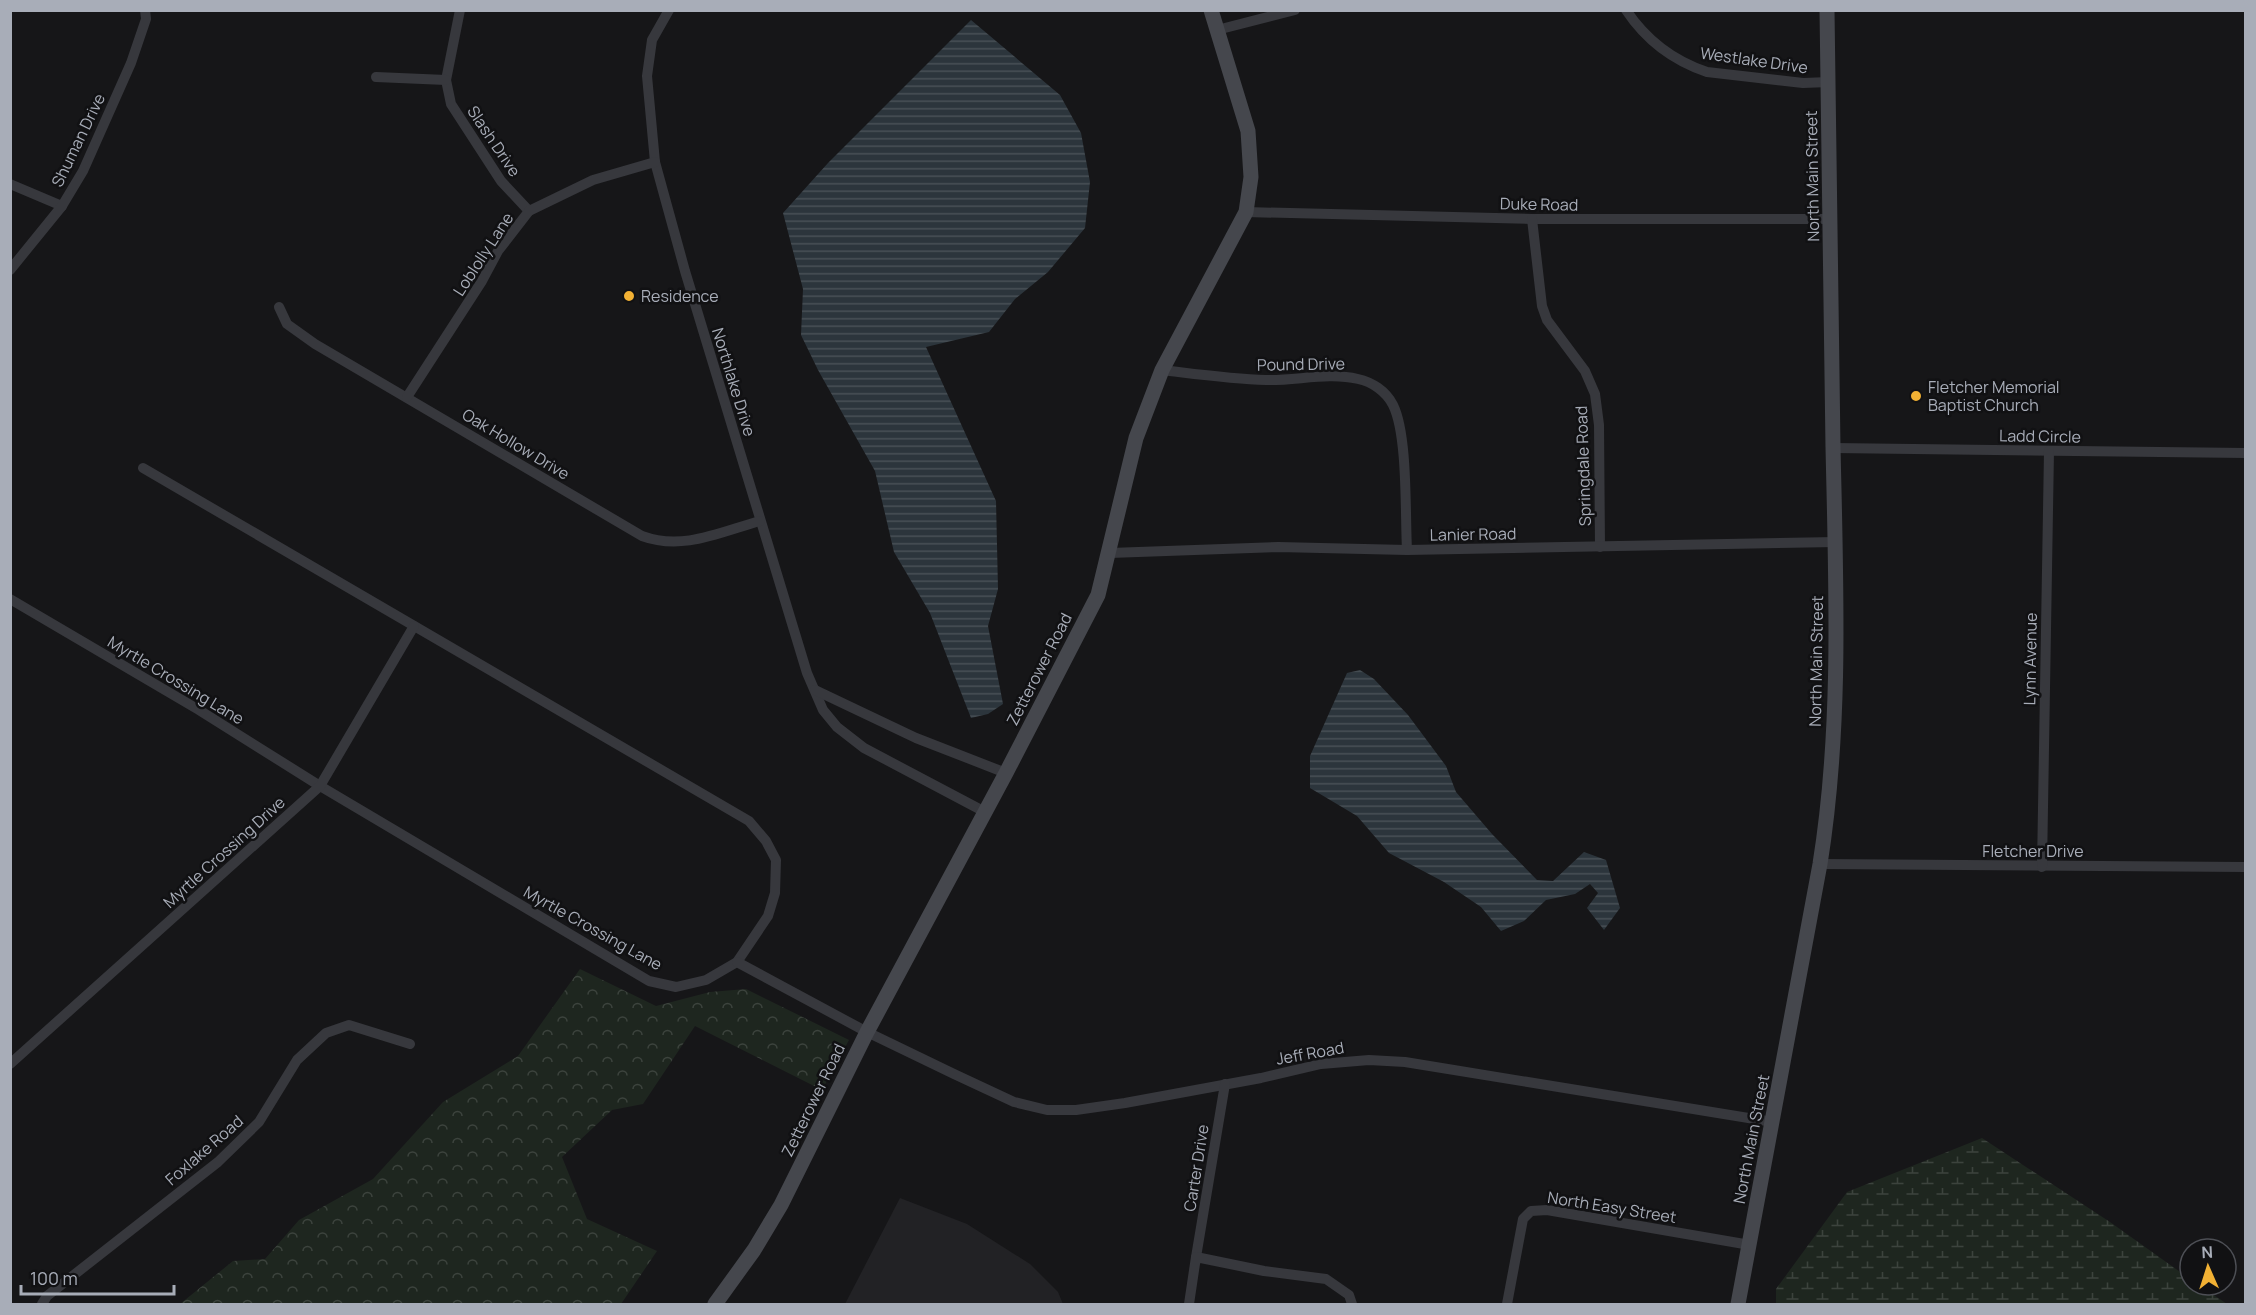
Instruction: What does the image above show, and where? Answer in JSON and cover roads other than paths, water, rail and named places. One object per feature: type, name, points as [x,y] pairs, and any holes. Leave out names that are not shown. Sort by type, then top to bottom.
[{"type":"street","name":"Shuman Drive","points":[[10,270],[62,206],[83,171],[131,63],[146,19],[145,10]]},
{"type":"street","name":"Slash Drive","points":[[460,10],[446,80],[451,104],[501,181],[529,211]]},
{"type":"street","name":"Northlake Drive","points":[[669,10],[652,40],[648,69],[655,162],[685,271],[807,673],[823,710],[837,727],[864,748],[985,812]]},
{"type":"street","name":"Zetterower Road","points":[[715,1305],[754,1250],[781,1204],[867,1032],[1006,773],[1098,595],[1136,438],[1162,370],[1246,212],[1251,177],[1248,131],[1211,10]]},
{"type":"street","points":[[1217,30],[1295,10]]},
{"type":"street","name":"Westlake Drive","points":[[1626,10],[1652,41],[1678,61],[1693,68],[1707,72],[1803,84],[1828,82]]},
{"type":"street","name":"North Main Street","points":[[1738,1305],[1820,864],[1832,756],[1836,542],[1827,10]]},
{"type":"street","points":[[376,77],[446,80]]},
{"type":"street","name":"Loblolly Lane","points":[[407,397],[482,281],[498,251],[529,211],[593,180],[655,162]]},
{"type":"street","points":[[10,184],[62,206]]},
{"type":"street","name":"Duke Road","points":[[1246,212],[1532,219],[1831,219]]},
{"type":"street","name":"Springdale Road","points":[[1532,219],[1542,306],[1547,320],[1585,371],[1595,394],[1599,425],[1600,548]]},
{"type":"street","name":"Oak Hollow Drive","points":[[279,307],[287,324],[315,345],[407,397],[626,528],[657,542],[689,541],[760,521]]},
{"type":"street","name":"Pound Drive","points":[[1162,370],[1215,377],[1266,380],[1342,376],[1372,383],[1384,392],[1393,404],[1402,434],[1407,550]]},
{"type":"street","name":"Ladd Circle","points":[[1833,448],[2246,453]]},
{"type":"street","name":"Lynn Avenue","points":[[2042,867],[2049,451]]},
{"type":"street","name":"Myrtle Crossing Lane","points":[[10,599],[650,981],[676,987],[706,980],[737,962],[768,915],[774,893],[776,860],[766,841],[749,821],[143,468]]},
{"type":"street","name":"Lanier Road","points":[[1110,553],[1278,547],[1407,550],[1836,542]]},
{"type":"street","name":"Myrtle Crossing Drive","points":[[10,1064],[320,786],[414,626]]},
{"type":"street","points":[[814,690],[916,738],[1006,773]]},
{"type":"street","name":"Fletcher Drive","points":[[1820,864],[2246,867]]},
{"type":"street","name":"Jeff Road","points":[[737,962],[867,1032],[1014,1102],[1047,1110],[1076,1110],[1125,1103],[1332,1063],[1369,1059],[1405,1062],[1773,1122]]},
{"type":"street","name":"Foxlake Road","points":[[42,1305],[47,1296],[226,1154],[259,1122],[297,1060],[326,1033],[350,1025],[410,1044]]},
{"type":"street","name":"Carter Drive","points":[[1190,1305],[1224,1084]]},
{"type":"street","name":"North Easy Street","points":[[1507,1305],[1523,1219],[1531,1211],[1546,1209],[1750,1245]]},
{"type":"street","points":[[1196,1257],[1264,1271],[1326,1279],[1349,1295],[1352,1305]]},
{"type":"place","name":"Residence","points":[[629,296]]},
{"type":"place","name":"Fletcher Memorial Baptist Church","points":[[1916,396]]}]
